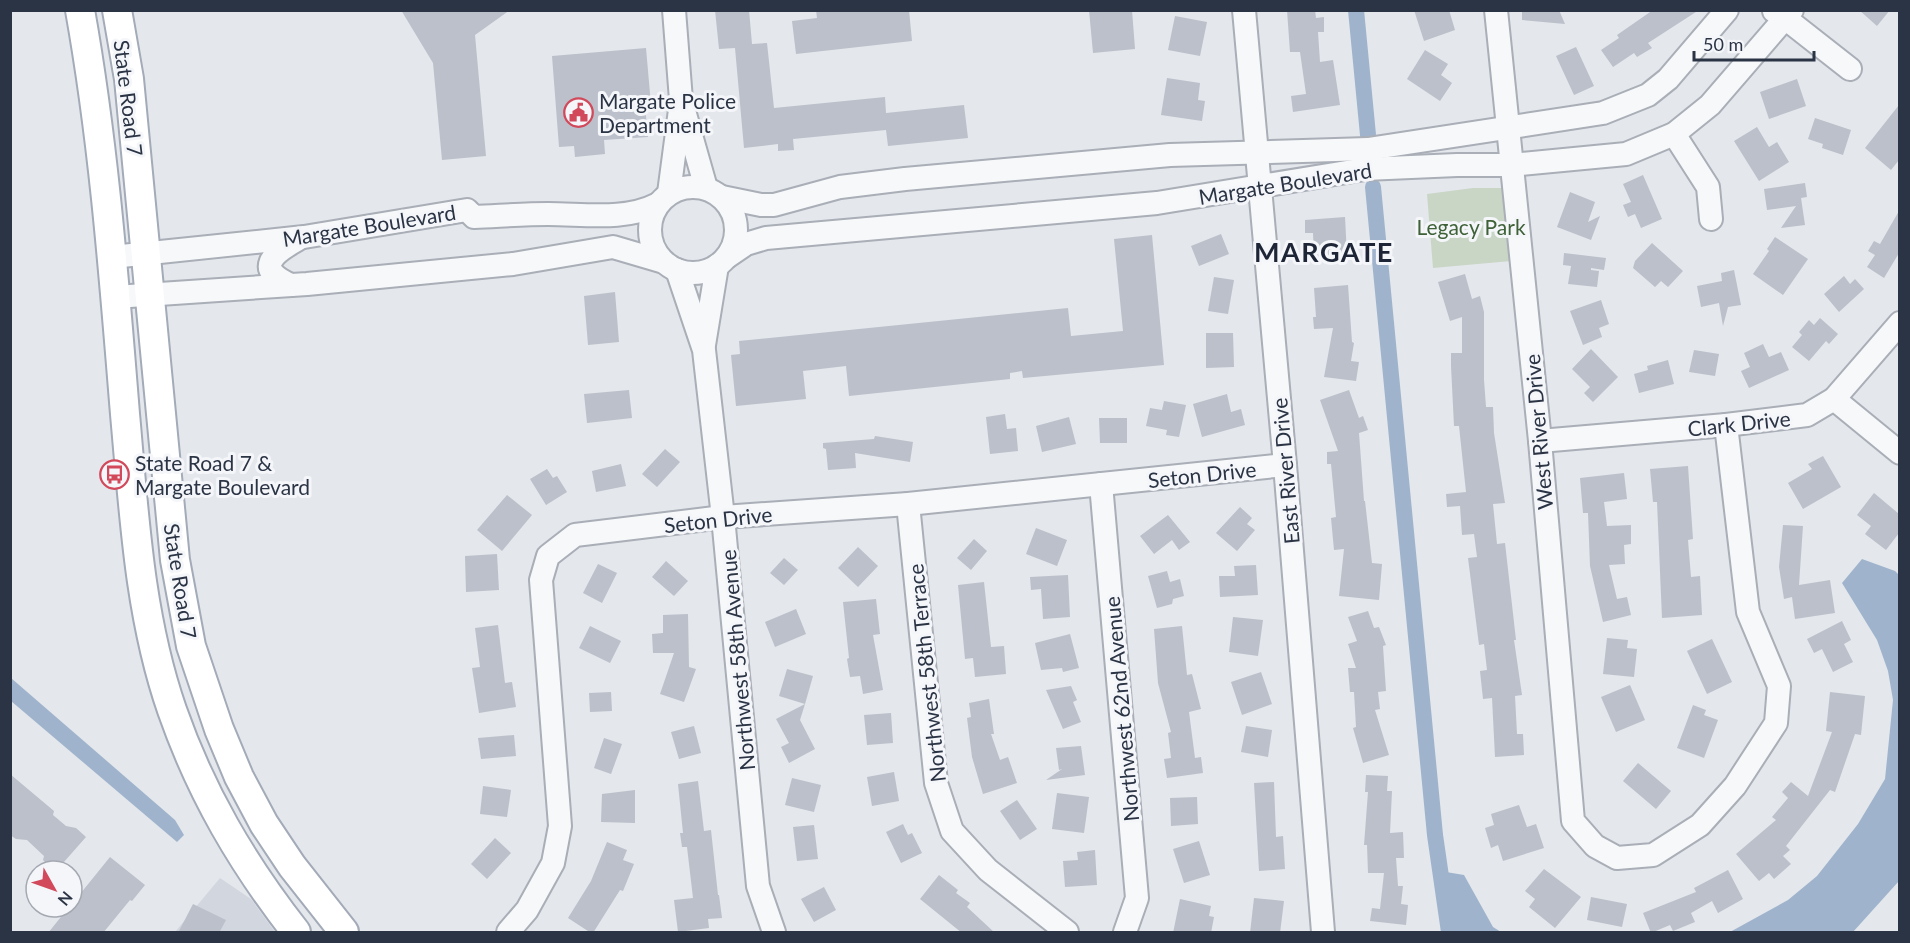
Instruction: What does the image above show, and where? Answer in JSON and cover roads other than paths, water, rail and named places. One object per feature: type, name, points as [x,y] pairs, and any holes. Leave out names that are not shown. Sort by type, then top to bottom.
[{"type":"main road","name":"State Road 7","points":[[80,10],[95,103],[112,257],[133,508],[149,627],[171,708],[204,788],[225,829],[248,866],[296,933]]},
{"type":"main road","name":"State Road 7","points":[[117,10],[129,79],[175,560],[191,646],[219,729],[235,767],[264,824],[292,866],[344,933]]},
{"type":"main road","points":[[149,627],[174,663],[188,676],[201,677]]},
{"type":"street","points":[[670,266],[657,254],[650,234],[650,223],[664,198],[681,100],[674,10]]},
{"type":"street","name":"East River Drive","points":[[1244,10],[1285,465],[1323,933]]},
{"type":"street","name":"West River Drive","points":[[1496,10],[1540,441],[1573,821],[1594,846],[1617,858],[1653,855],[1700,825],[1735,786],[1776,723],[1779,686],[1748,612],[1726,424]]},
{"type":"street","name":"Margate Boulevard","points":[[714,192],[761,205],[774,205],[868,182],[1114,159],[1368,149],[1603,113],[1647,95],[1668,79],[1727,10]]},
{"type":"street","name":"Margate Boulevard","points":[[722,262],[746,244],[766,238],[1150,204],[1365,169],[1511,165],[1626,154],[1674,134],[1710,105],[1783,13]]},
{"type":"street","points":[[1783,13],[1850,69]]},
{"type":"street","points":[[115,297],[291,285],[527,262],[613,247],[690,273],[704,272],[722,262],[734,245],[737,232],[730,207],[714,192],[681,100]]},
{"type":"street","points":[[1674,134],[1708,187],[1711,219]]},
{"type":"street","points":[[664,198],[681,188],[693,186],[714,192]]},
{"type":"street","name":"Margate Boulevard","points":[[112,257],[304,237],[467,210],[474,217],[527,214],[623,215],[646,210],[664,198]]},
{"type":"street","points":[[291,285],[278,280],[271,270],[271,262],[279,250],[304,237]]},
{"type":"street","name":"Northwest 58th Avenue","points":[[704,350],[722,262]]},
{"type":"street","name":"Northwest 58th Avenue","points":[[670,266],[704,350],[723,517],[758,886],[774,933]]},
{"type":"street","name":"Clark Drive","points":[[1540,441],[1807,416],[1834,399],[1899,323]]},
{"type":"street","points":[[1834,399],[1899,453]]},
{"type":"street","name":"Seton Drive","points":[[508,933],[527,910],[553,862],[560,826],[541,580],[548,556],[575,536],[723,517],[908,504],[1285,465]]},
{"type":"street","name":"Northwest 62nd Avenue","points":[[1101,484],[1137,898],[1125,933]]},
{"type":"street","name":"Northwest 58th Terrace","points":[[908,504],[936,783],[952,831],[988,870],[1066,933]]},
{"type":"water","points":[[1862,559],[1895,571],[1899,575],[1899,881],[1853,932],[1730,932],[1788,900],[1817,876],[1858,824],[1885,779],[1893,700],[1888,671],[1877,640],[1842,583]]},
{"type":"water","points":[[11,678],[175,820],[184,835],[177,842],[11,701]]},
{"type":"water","points":[[1440,871],[1464,875],[1493,927],[1501,932],[1449,932]]},
{"type":"waterway","points":[[1356,10],[1368,135]]},
{"type":"waterway","points":[[1373,187],[1435,835],[1449,932]]},
{"type":"place","name":"Margate Police Department","points":[[578,112]]},
{"type":"place","name":"State Road 7 & Margate Boulevard","points":[[114,474]]},
{"type":"district","name":"MARGATE","points":[[1324,251]]},
{"type":"park label","name":"Legacy Park","points":[[1471,226]]}]
